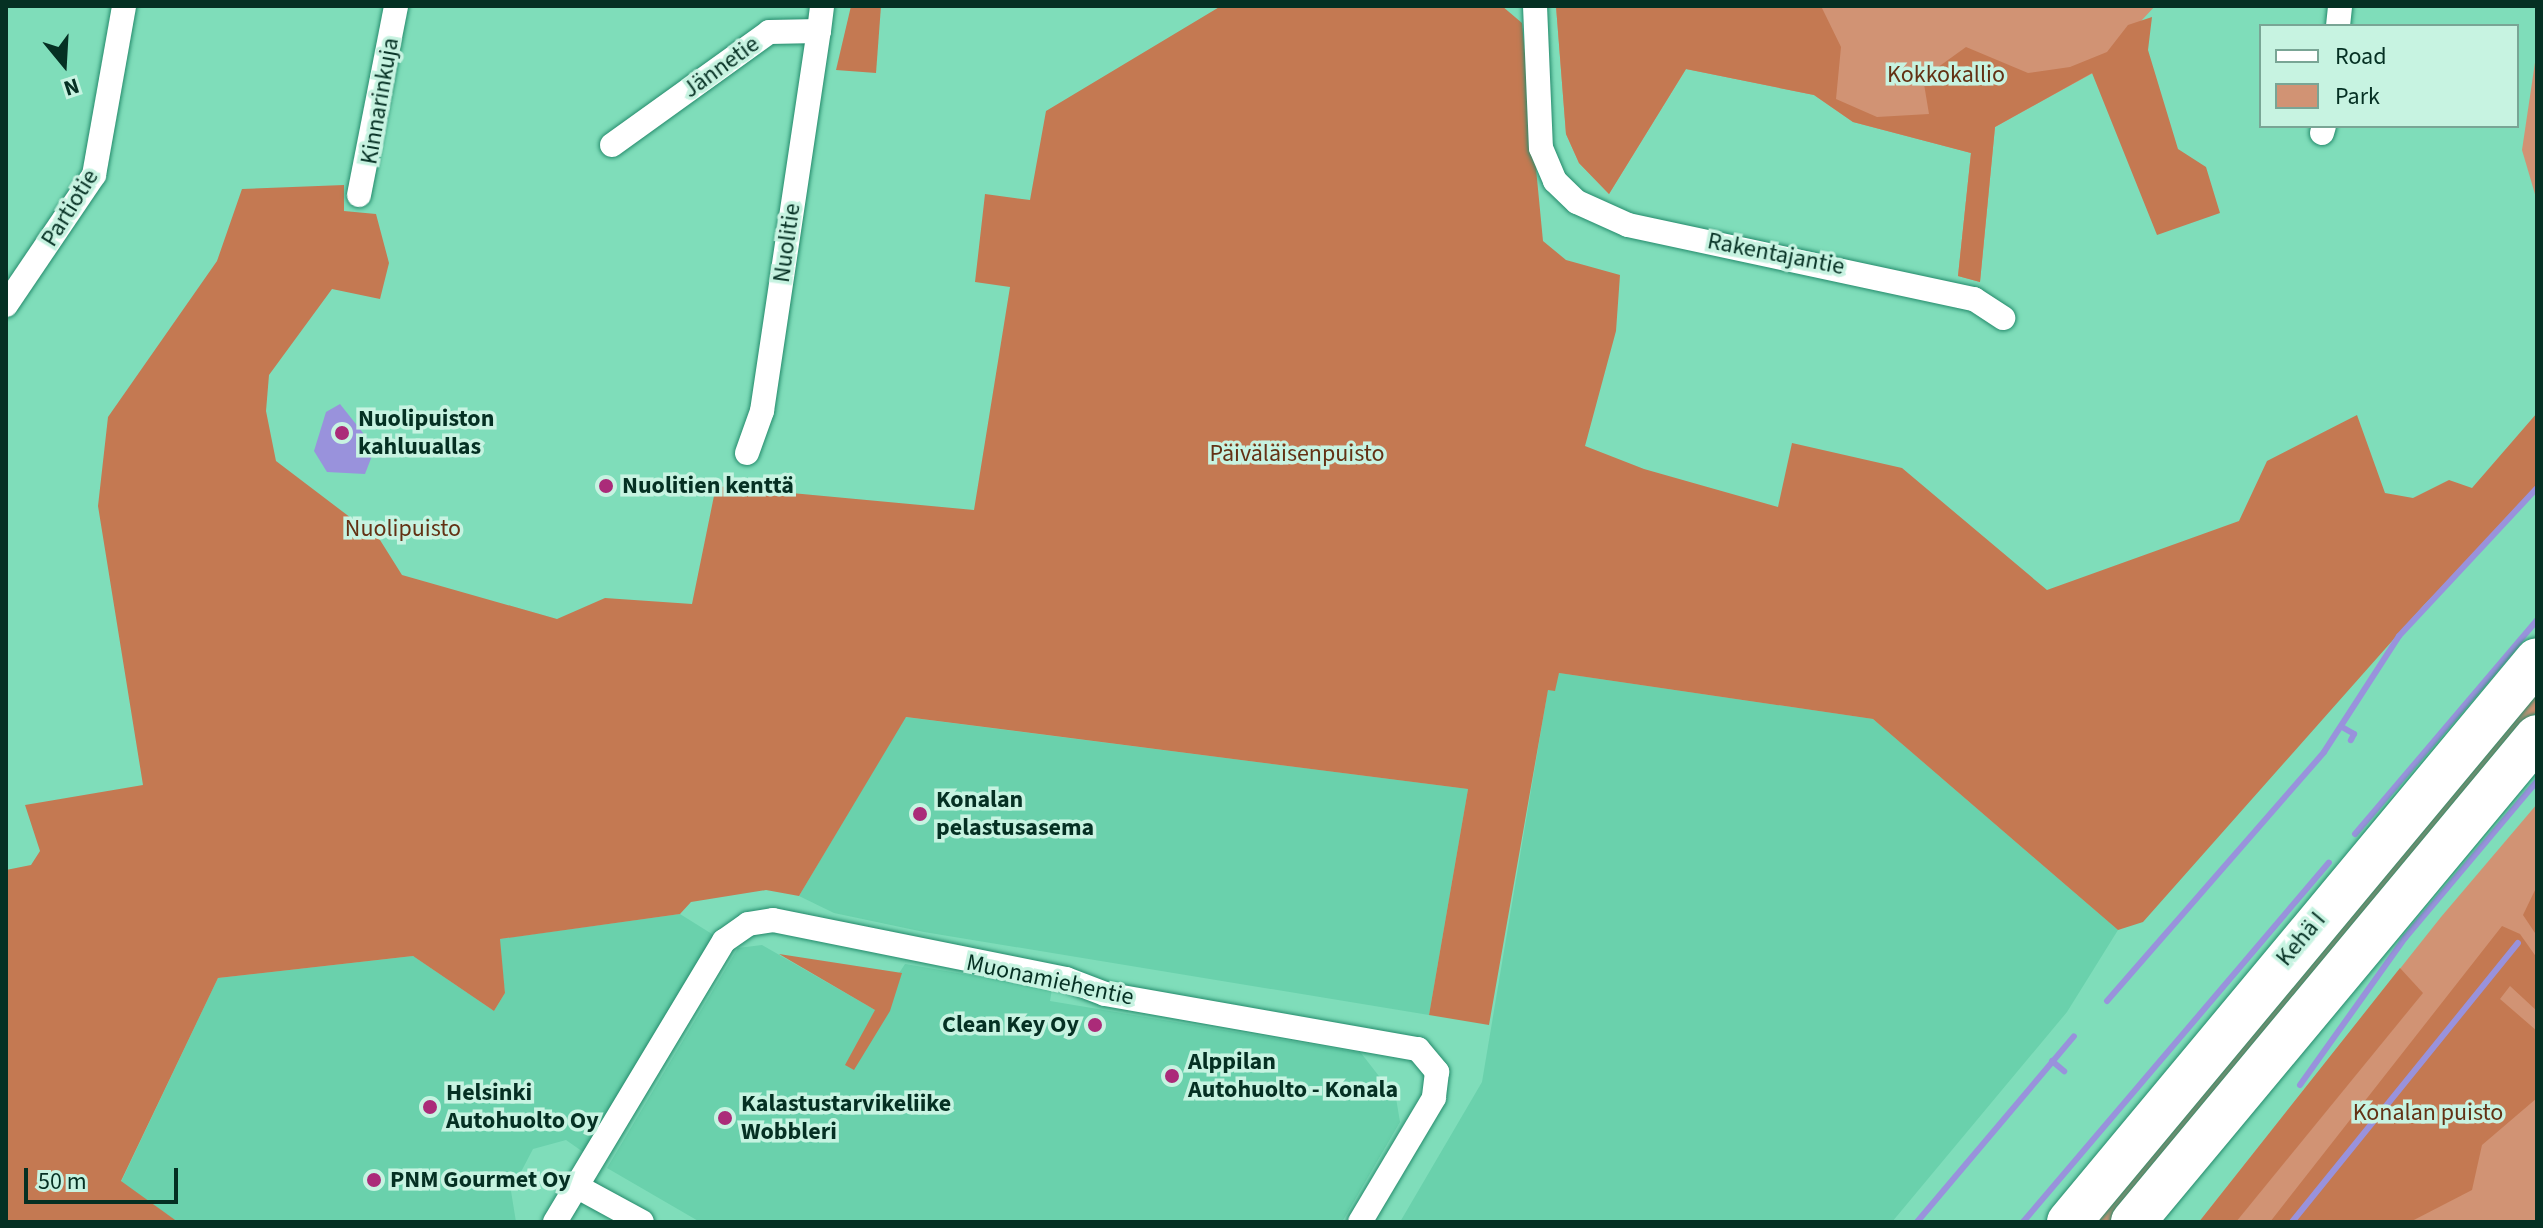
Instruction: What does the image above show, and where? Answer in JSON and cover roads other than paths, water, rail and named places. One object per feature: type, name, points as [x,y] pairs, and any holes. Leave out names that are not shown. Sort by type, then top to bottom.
[{"type":"highway","name":"Kehä I","points":[[2069,1222],[2537,660]]},
{"type":"highway","points":[[2133,1222],[2537,737]]},
{"type":"street","name":"Partiotie","points":[[6,305],[94,175],[124,6]]},
{"type":"street","name":"Kinnarinkuja","points":[[359,195],[396,6]]},
{"type":"street","points":[[819,31],[822,6]]},
{"type":"street","name":"Rakentajantie","points":[[1535,6],[1541,148],[1555,181],[1577,202],[1628,225],[1974,299],[2003,318]]},
{"type":"street","name":"Jännetie","points":[[612,145],[769,32],[819,31]]},
{"type":"street","name":"Nuolitie","points":[[747,453],[762,411],[819,31]]},
{"type":"street","name":"Muonamiehentie","points":[[555,1222],[724,941],[748,924],[773,920],[1066,979],[1105,994],[1418,1049],[1437,1072],[1434,1098],[1360,1222]]},
{"type":"street","points":[[576,1186],[642,1222]]},
{"type":"waterway","points":[[2107,1001],[2324,752],[2399,636],[2537,488]]},
{"type":"waterway","points":[[2355,834],[2537,620]]},
{"type":"waterway","points":[[2342,727],[2354,734],[2351,740]]},
{"type":"waterway","points":[[2300,1085],[2405,938],[2537,781]]},
{"type":"waterway","points":[[2023,1222],[2329,862]]},
{"type":"waterway","points":[[2292,1222],[2518,943]]},
{"type":"waterway","points":[[1917,1222],[2074,1036]]},
{"type":"waterway","points":[[2052,1061],[2064,1071]]},
{"type":"place","name":"Nuolipuiston kahluuallas","points":[[342,433]]},
{"type":"place","name":"Nuolitien kenttä","points":[[606,486]]},
{"type":"place","name":"Konalan pelastusasema","points":[[920,814]]},
{"type":"place","name":"Clean Key Oy","points":[[1095,1025]]},
{"type":"place","name":"Alppilan Autohuolto - Konala","points":[[1172,1076]]},
{"type":"place","name":"Helsinki Autohuolto Oy","points":[[430,1107]]},
{"type":"place","name":"Kalastustarvikeliike Wobbleri","points":[[725,1118]]},
{"type":"place","name":"PNM Gourmet Oy","points":[[374,1180]]},
{"type":"park label","name":"Kokkokallio","points":[[1946,75]]},
{"type":"park label","name":"Päiväläisenpuisto","points":[[1297,454]]},
{"type":"park label","name":"Nuolipuisto","points":[[403,529]]},
{"type":"park label","name":"Konalan puisto","points":[[2428,1113]]}]
